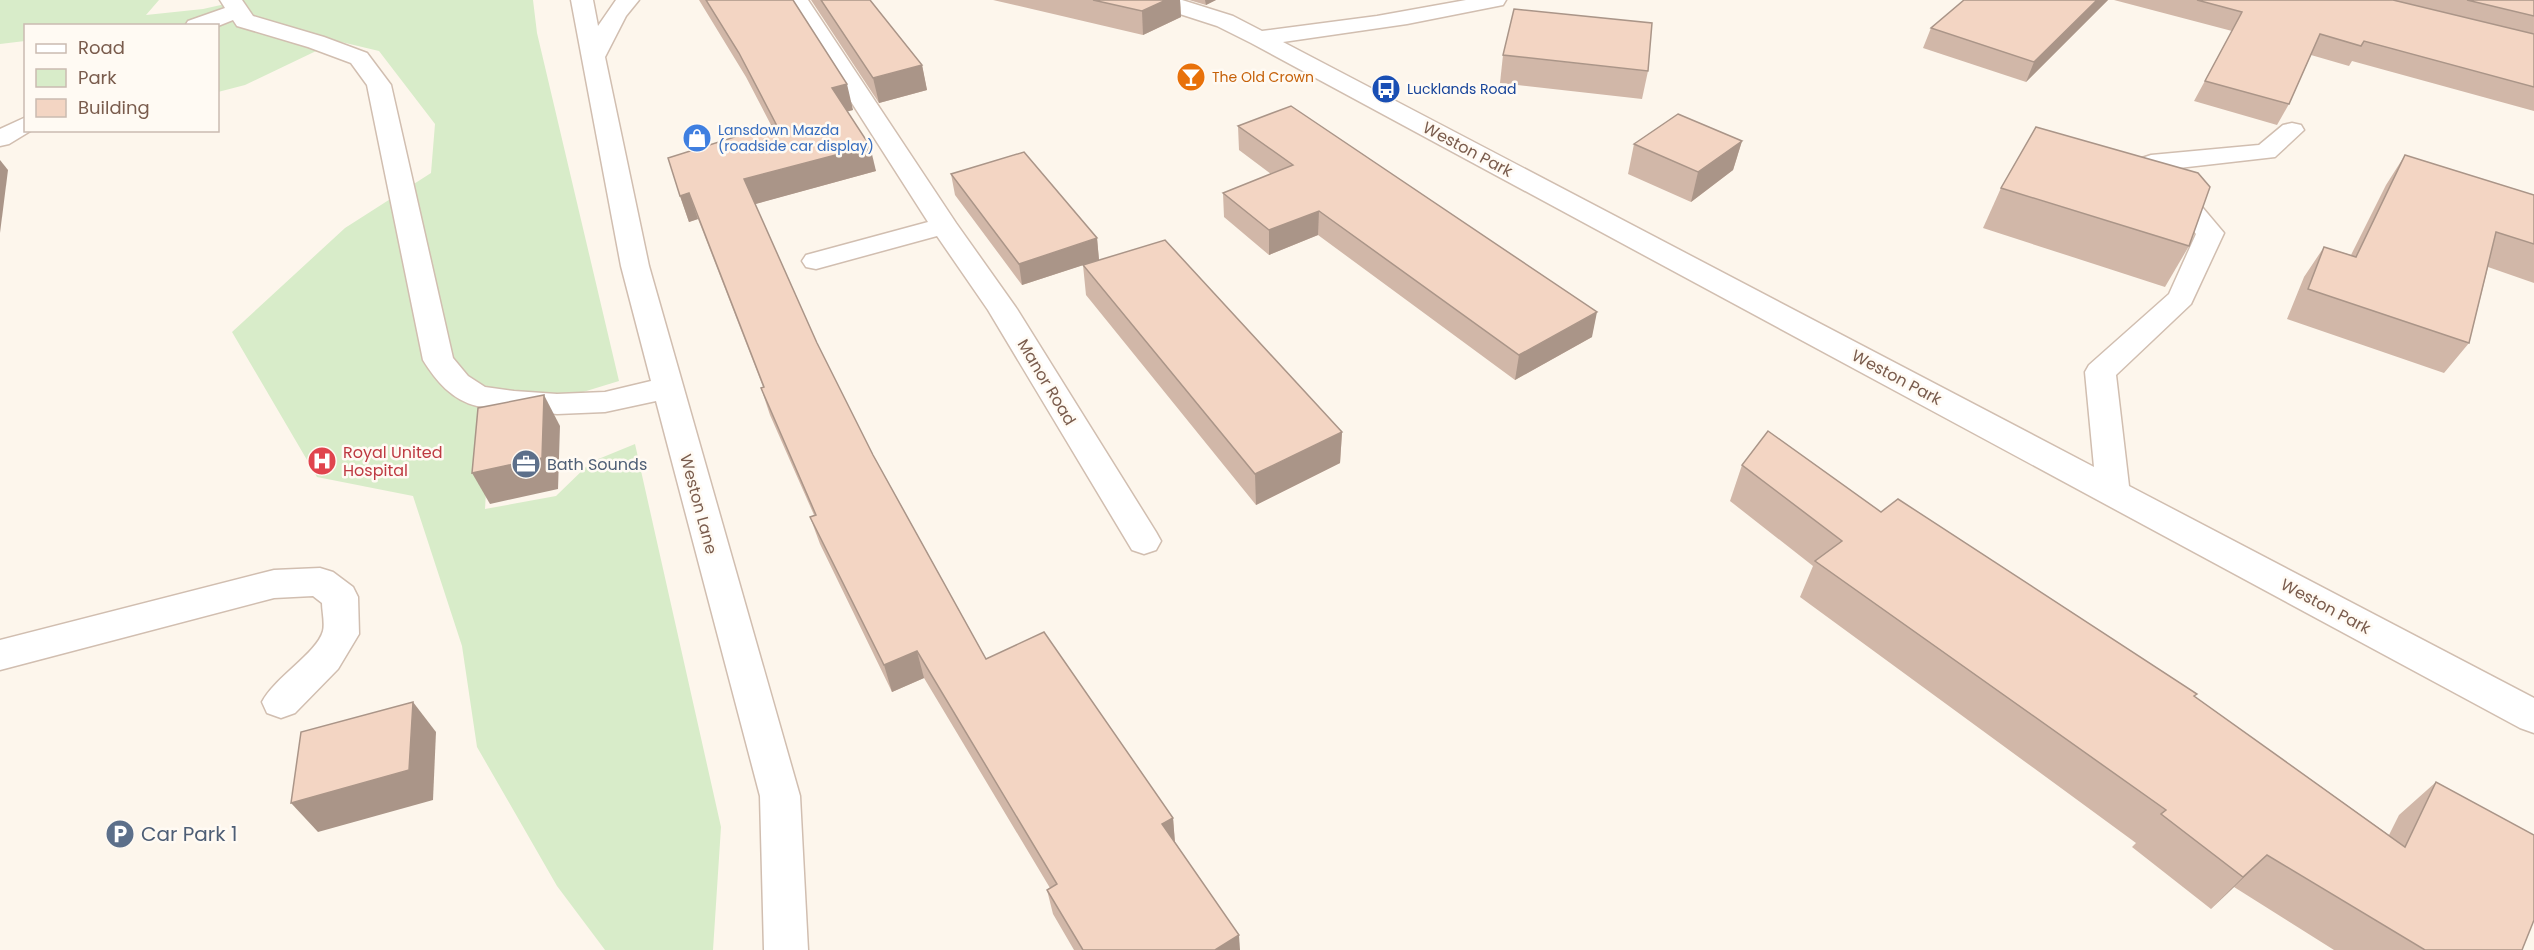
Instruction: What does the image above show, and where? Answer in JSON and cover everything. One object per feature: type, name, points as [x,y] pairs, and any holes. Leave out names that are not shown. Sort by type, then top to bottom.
[{"type":"street","name":"Weston Lane","points":[[582,0],[635,266],[780,796],[786,950]]},
{"type":"street","points":[[592,59],[616,13],[628,0]]},
{"type":"street","name":"Manor Road","points":[[797,0],[944,226],[1002,309],[1144,541]]},
{"type":"street","name":"Weston Park","points":[[1160,0],[1225,21],[1259,38],[2534,717]]},
{"type":"street","points":[[1259,38],[1370,24],[1458,9],[1495,0]]},
{"type":"street","points":[[200,24],[235,5],[245,21],[316,42],[359,58],[379,85],[438,360],[457,383],[477,396],[557,404],[605,402],[667,388]]},
{"type":"street","points":[[0,139],[24,125]]},
{"type":"street","points":[[2113,492],[2100,372],[2181,298],[2210,233],[2151,163],[2266,152],[2292,130]]},
{"type":"street","points":[[816,261],[944,226]]},
{"type":"street","points":[[0,655],[274,584],[320,582],[340,597],[341,634],[325,658],[281,702]]},
{"type":"green space","points":[[0,0],[159,0],[146,15],[203,9],[243,0],[533,0],[537,33],[619,381],[534,407],[489,439],[485,509],[556,496],[591,462],[635,444],[721,827],[713,950],[605,950],[557,886],[477,747],[462,646],[413,496],[317,477],[232,332],[345,228],[431,173],[435,124],[379,51],[337,41],[245,85],[219,92],[219,24],[24,24],[24,41],[0,44]]},
{"type":"building","points":[[706,0],[793,0],[847,84],[832,88],[870,146],[744,179],[817,343],[873,455],[986,659],[1044,632],[1173,818],[1162,824],[1239,935],[1215,950],[1083,950],[1047,890],[1057,884],[917,651],[884,665],[810,517],[816,515],[761,388],[764,387],[689,193],[680,196],[668,158],[776,124],[739,53]]},
{"type":"building","points":[[821,0],[870,0],[922,65],[873,78]]},
{"type":"building","points":[[1093,0],[1166,0],[1142,11]]},
{"type":"building","points":[[1964,0],[2097,0],[2034,62],[1931,28]]},
{"type":"building","points":[[2197,0],[2393,0],[2534,34],[2534,87],[2364,41],[2361,46],[2320,34],[2289,104],[2205,81],[2242,12]]},
{"type":"building","points":[[2467,0],[2534,0],[2534,16]]},
{"type":"building","points":[[1514,9],[1652,23],[1648,71],[1503,55]]},
{"type":"building","points":[[1291,106],[1597,312],[1519,355],[1319,211],[1269,230],[1223,193],[1293,165],[1238,126]]},
{"type":"building","points":[[1678,114],[1742,141],[1698,172],[1634,144]]},
{"type":"building","points":[[2036,127],[2198,173],[2210,187],[2189,246],[2001,188]]},
{"type":"building","points":[[1024,152],[1097,238],[1019,264],[951,174]]},
{"type":"building","points":[[2405,155],[2534,195],[2534,244],[2496,232],[2469,343],[2308,289],[2324,247],[2356,257]]},
{"type":"building","points":[[1165,240],[1342,432],[1255,474],[1083,265]]},
{"type":"building","points":[[544,395],[542,458],[472,473],[478,408]]},
{"type":"building","points":[[1768,431],[1881,512],[1898,499],[2197,694],[2194,696],[2405,847],[2436,782],[2534,835],[2534,920],[2522,950],[2425,950],[2267,855],[2243,877],[2161,814],[2166,810],[1815,561],[1842,541],[1742,465]]},
{"type":"building","points":[[413,702],[409,770],[291,803],[301,732]]},
{"type":"place","name":"The Old Crown","points":[[1191,77]]},
{"type":"place","name":"Lucklands Road","points":[[1386,89]]},
{"type":"place","name":"Lansdown Mazda (roadside car display)","points":[[697,138]]},
{"type":"place","name":"Royal United Hospital","points":[[322,461]]},
{"type":"place","name":"Bath Sounds","points":[[526,464]]},
{"type":"place","name":"Car Park 1","points":[[120,834]]}]
